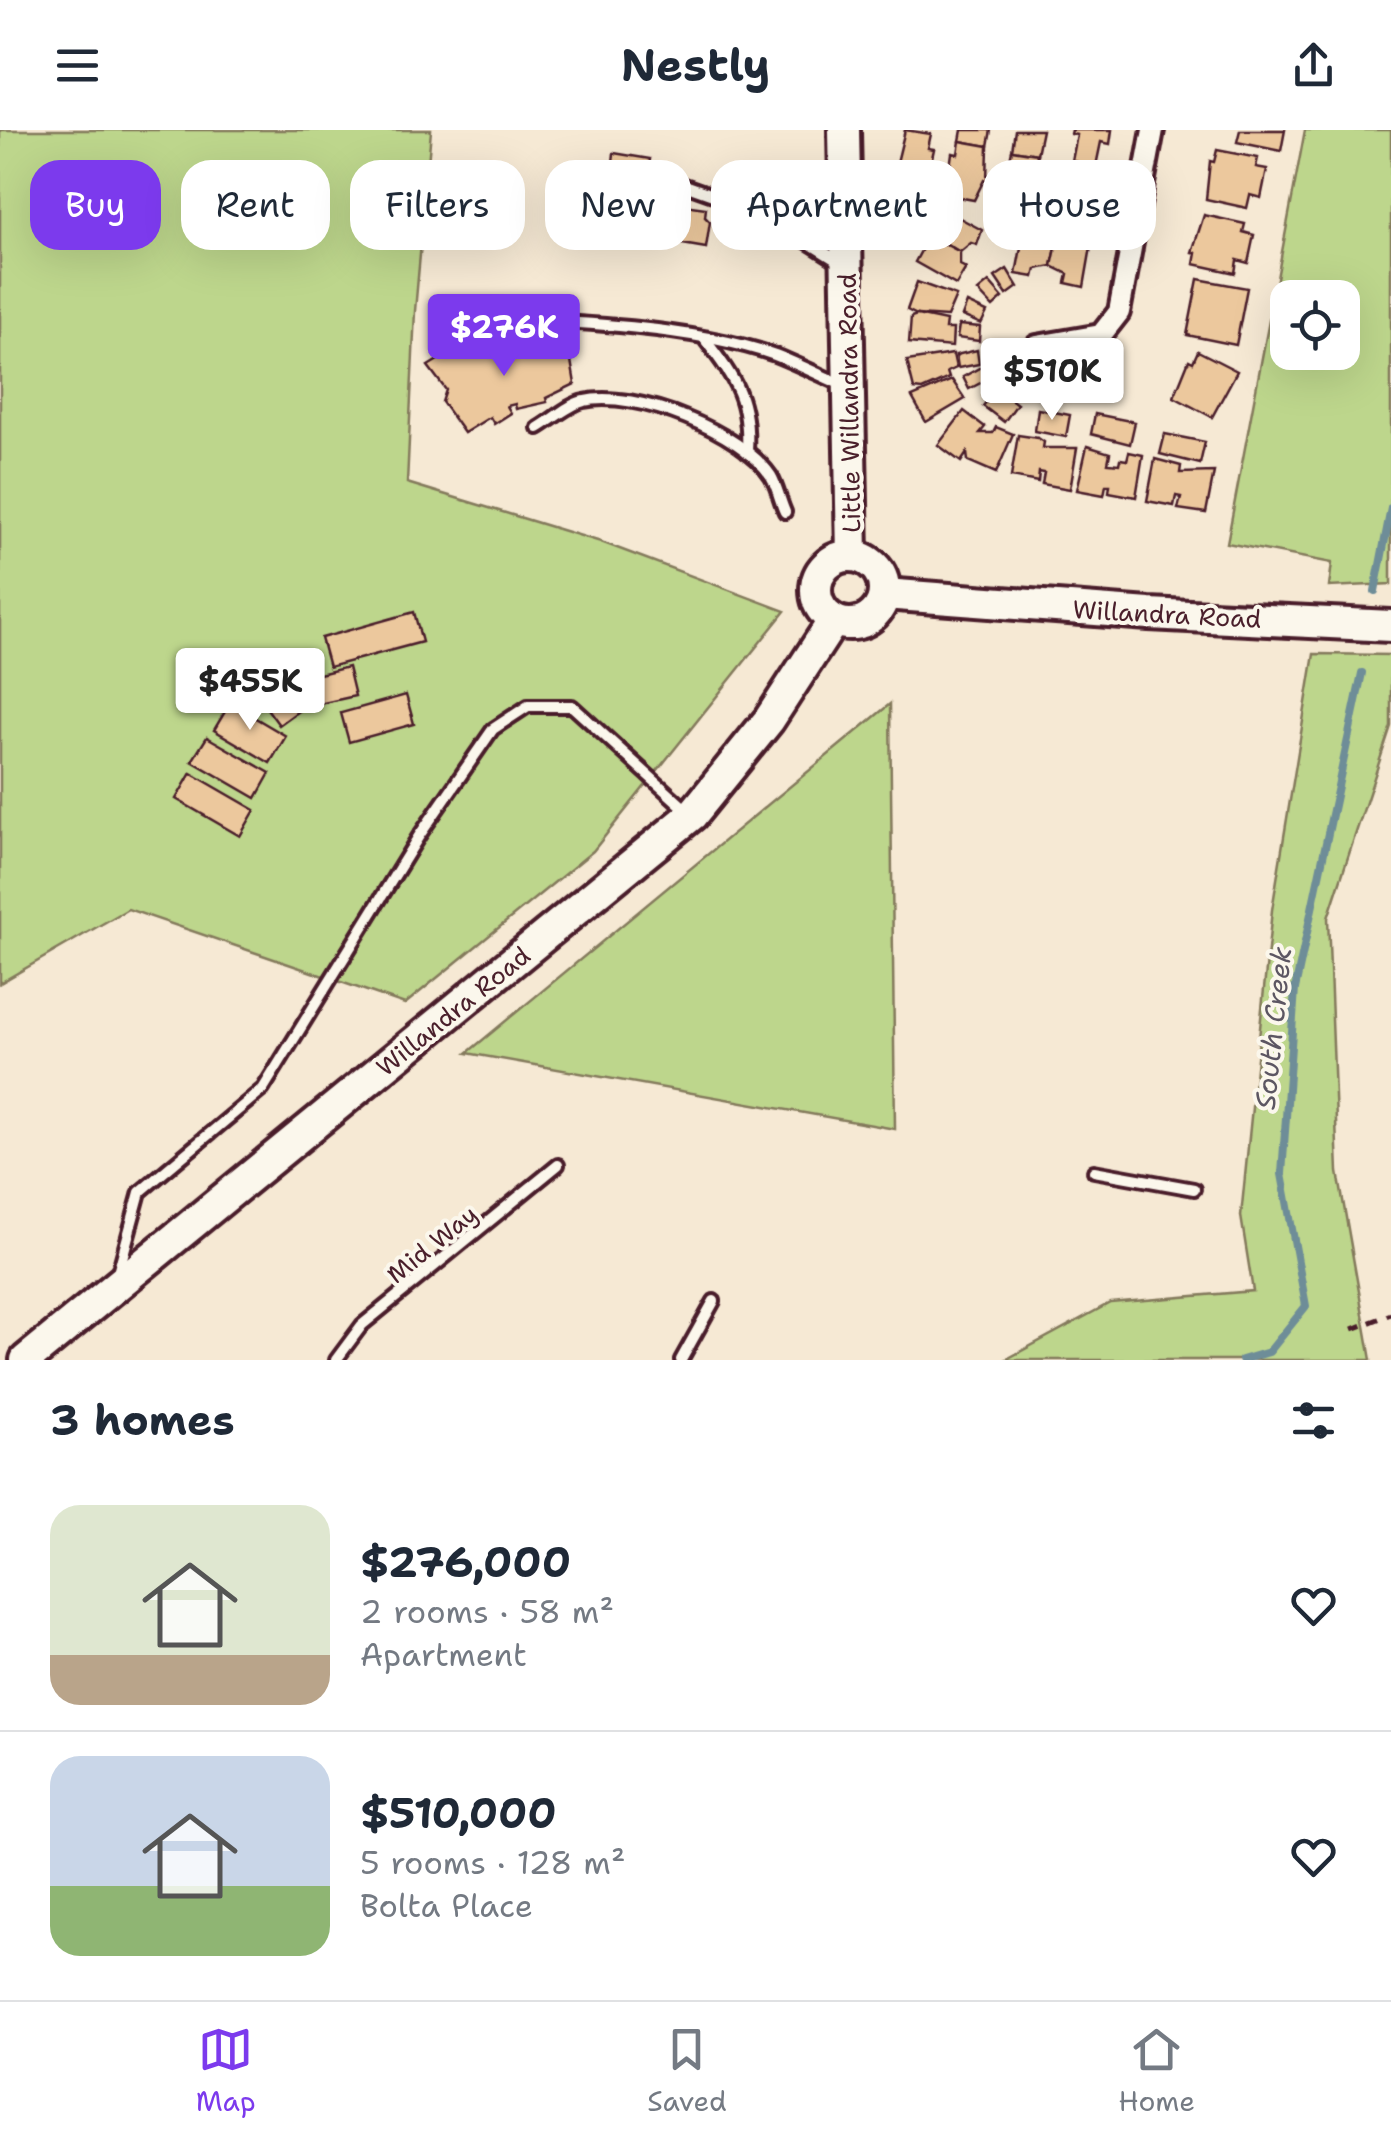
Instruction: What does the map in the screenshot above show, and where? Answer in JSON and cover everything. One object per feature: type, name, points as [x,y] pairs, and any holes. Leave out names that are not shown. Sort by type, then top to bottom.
[{"type":"main road","name":"Little Willandra Road","points":[[844,130],[852,556]]},
{"type":"main road","points":[[852,556],[873,564],[884,594],[871,616],[846,624],[834,620],[818,603],[817,580],[830,562],[852,556]]},
{"type":"main road","name":"Willandra Road","points":[[884,594],[1149,614],[1391,626]]},
{"type":"main road","name":"Willandra Road","points":[[26,1360],[692,814],[769,720],[834,620]]},
{"type":"street","points":[[1036,346],[1100,336],[1119,312],[1152,130]]},
{"type":"lane","points":[[691,188],[758,212],[845,266]]},
{"type":"lane","points":[[456,317],[566,322],[705,340],[772,354],[850,388]]},
{"type":"lane","points":[[705,340],[740,386],[749,428],[747,452]]},
{"type":"lane","points":[[538,428],[581,401],[614,398],[704,423],[747,452],[770,476],[785,512]]},
{"type":"lane","points":[[112,1292],[140,1192],[263,1090],[419,836],[493,729],[528,706],[572,706],[692,814]]},
{"type":"lane","name":"Mid Way","points":[[336,1360],[362,1325],[558,1165]]},
{"type":"lane","points":[[1094,1172],[1194,1189]]},
{"type":"lane","points":[[681,1360],[714,1301]]},
{"type":"path","points":[[1353,1329],[1391,1314]]},
{"type":"green space","points":[[0,130],[431,130],[428,160],[350,160],[350,250],[420,250],[407,483],[601,542],[785,611],[593,851],[405,1004],[128,909],[0,983]]},
{"type":"green space","points":[[1305,130],[1391,130],[1391,584],[1329,587],[1332,563],[1227,543],[1270,315],[1270,370],[1360,370],[1360,280],[1277,280]]},
{"type":"green space","points":[[1314,654],[1391,655],[1391,726],[1328,918],[1338,1172],[1371,1360],[1005,1360],[1110,1303],[1253,1291],[1241,1216],[1272,910]]},
{"type":"green space","points":[[890,704],[895,1129],[467,1053]]},
{"type":"building","points":[[905,130],[931,134],[928,148],[934,149],[932,160],[898,160]]},
{"type":"building","points":[[962,130],[991,130],[988,146],[960,141]]},
{"type":"building","points":[[1015,130],[1042,130],[1037,154],[1012,150]]},
{"type":"building","points":[[1072,130],[1112,130],[1110,144],[1101,142],[1097,160],[1072,160],[1077,135],[1071,134]]},
{"type":"building","points":[[1240,130],[1285,130],[1281,151],[1237,142]]},
{"type":"building","points":[[960,141],[988,146],[988,160],[983,160],[983,182],[974,200],[963,198],[963,160],[951,160],[952,153],[958,154]]},
{"type":"building","points":[[1012,150],[1037,154],[1036,160],[1010,160]]},
{"type":"building","points":[[1217,150],[1258,158],[1256,167],[1267,169],[1261,198],[1250,195],[1247,208],[1206,199],[1210,161],[1214,162]]},
{"type":"building","points":[[614,153],[650,159],[650,160],[613,160]]},
{"type":"building","points":[[691,206],[706,208],[705,217],[710,222],[706,248],[691,245]]},
{"type":"building","points":[[1204,215],[1245,224],[1243,232],[1254,235],[1248,263],[1237,260],[1235,273],[1194,264],[1196,253],[1192,252]]},
{"type":"building","points":[[963,220],[982,230],[977,245],[971,243],[963,250]]},
{"type":"building","points":[[921,250],[956,250],[960,252],[960,265],[966,268],[956,285],[915,262]]},
{"type":"building","points":[[1020,250],[1056,250],[1052,266],[1036,269],[1034,277],[1016,274]]},
{"type":"building","points":[[1056,250],[1090,250],[1084,287],[1066,283],[1068,274],[1052,266]]},
{"type":"building","points":[[1007,269],[1018,287],[1007,295],[995,277]]},
{"type":"building","points":[[1198,279],[1247,288],[1236,345],[1187,335]]},
{"type":"building","points":[[917,282],[956,296],[947,317],[917,315],[907,310]]},
{"type":"building","points":[[989,282],[1003,298],[993,307],[978,291]]},
{"type":"building","points":[[967,303],[987,312],[981,324],[962,316]]},
{"type":"building","points":[[911,317],[946,321],[945,329],[953,329],[952,347],[909,343]]},
{"type":"building","points":[[959,325],[980,327],[979,341],[957,338]]},
{"type":"building","points":[[566,331],[575,384],[546,398],[547,402],[516,409],[515,404],[507,406],[511,413],[494,424],[490,417],[464,433],[442,402],[446,390],[428,366],[456,349],[461,357]]},
{"type":"building","points":[[977,350],[979,364],[958,368],[956,355]]},
{"type":"building","points":[[1198,351],[1237,371],[1212,417],[1174,397],[1189,360],[1193,362]]},
{"type":"building","points":[[953,354],[956,368],[947,372],[949,378],[922,390],[914,389],[907,361]]},
{"type":"building","points":[[981,367],[988,379],[969,389],[963,377]]},
{"type":"building","points":[[952,380],[965,399],[926,422],[912,397]]},
{"type":"building","points":[[997,389],[1017,404],[1004,422],[983,406]]},
{"type":"building","points":[[1038,409],[1070,415],[1066,437],[1035,431]]},
{"type":"building","points":[[964,411],[985,427],[980,433],[993,433],[996,427],[1013,434],[996,473],[968,461],[967,453],[961,462],[938,445]]},
{"type":"building","points":[[1095,414],[1135,422],[1130,444],[1091,434]]},
{"type":"building","points":[[1165,434],[1205,442],[1200,464],[1160,454]]},
{"type":"building","points":[[1018,435],[1038,438],[1044,442],[1043,448],[1077,448],[1070,489],[1042,484],[1044,473],[1039,472],[1038,482],[1011,477]]},
{"type":"building","points":[[1087,446],[1110,453],[1108,463],[1127,460],[1129,452],[1143,455],[1136,497],[1109,492],[1110,485],[1106,485],[1104,495],[1077,490]]},
{"type":"building","points":[[1155,459],[1181,466],[1180,473],[1214,472],[1206,513],[1178,509],[1181,497],[1176,496],[1174,506],[1147,501]]},
{"type":"building","points":[[414,612],[422,642],[329,667],[321,638]]},
{"type":"building","points":[[268,664],[301,709],[279,725],[246,680]]},
{"type":"building","points":[[348,667],[355,696],[301,708],[295,680]]},
{"type":"building","points":[[406,695],[414,724],[349,742],[341,713]]},
{"type":"building","points":[[230,703],[286,736],[270,763],[214,730]]},
{"type":"building","points":[[207,737],[270,773],[256,798],[192,761]]},
{"type":"building","points":[[191,773],[255,810],[240,836],[176,799]]},
{"type":"waterway","name":"South Creek","points":[[1375,591],[1391,508]]},
{"type":"waterway","name":"South Creek","points":[[1242,1360],[1269,1352],[1306,1306],[1282,1174],[1295,989],[1362,673]]}]
